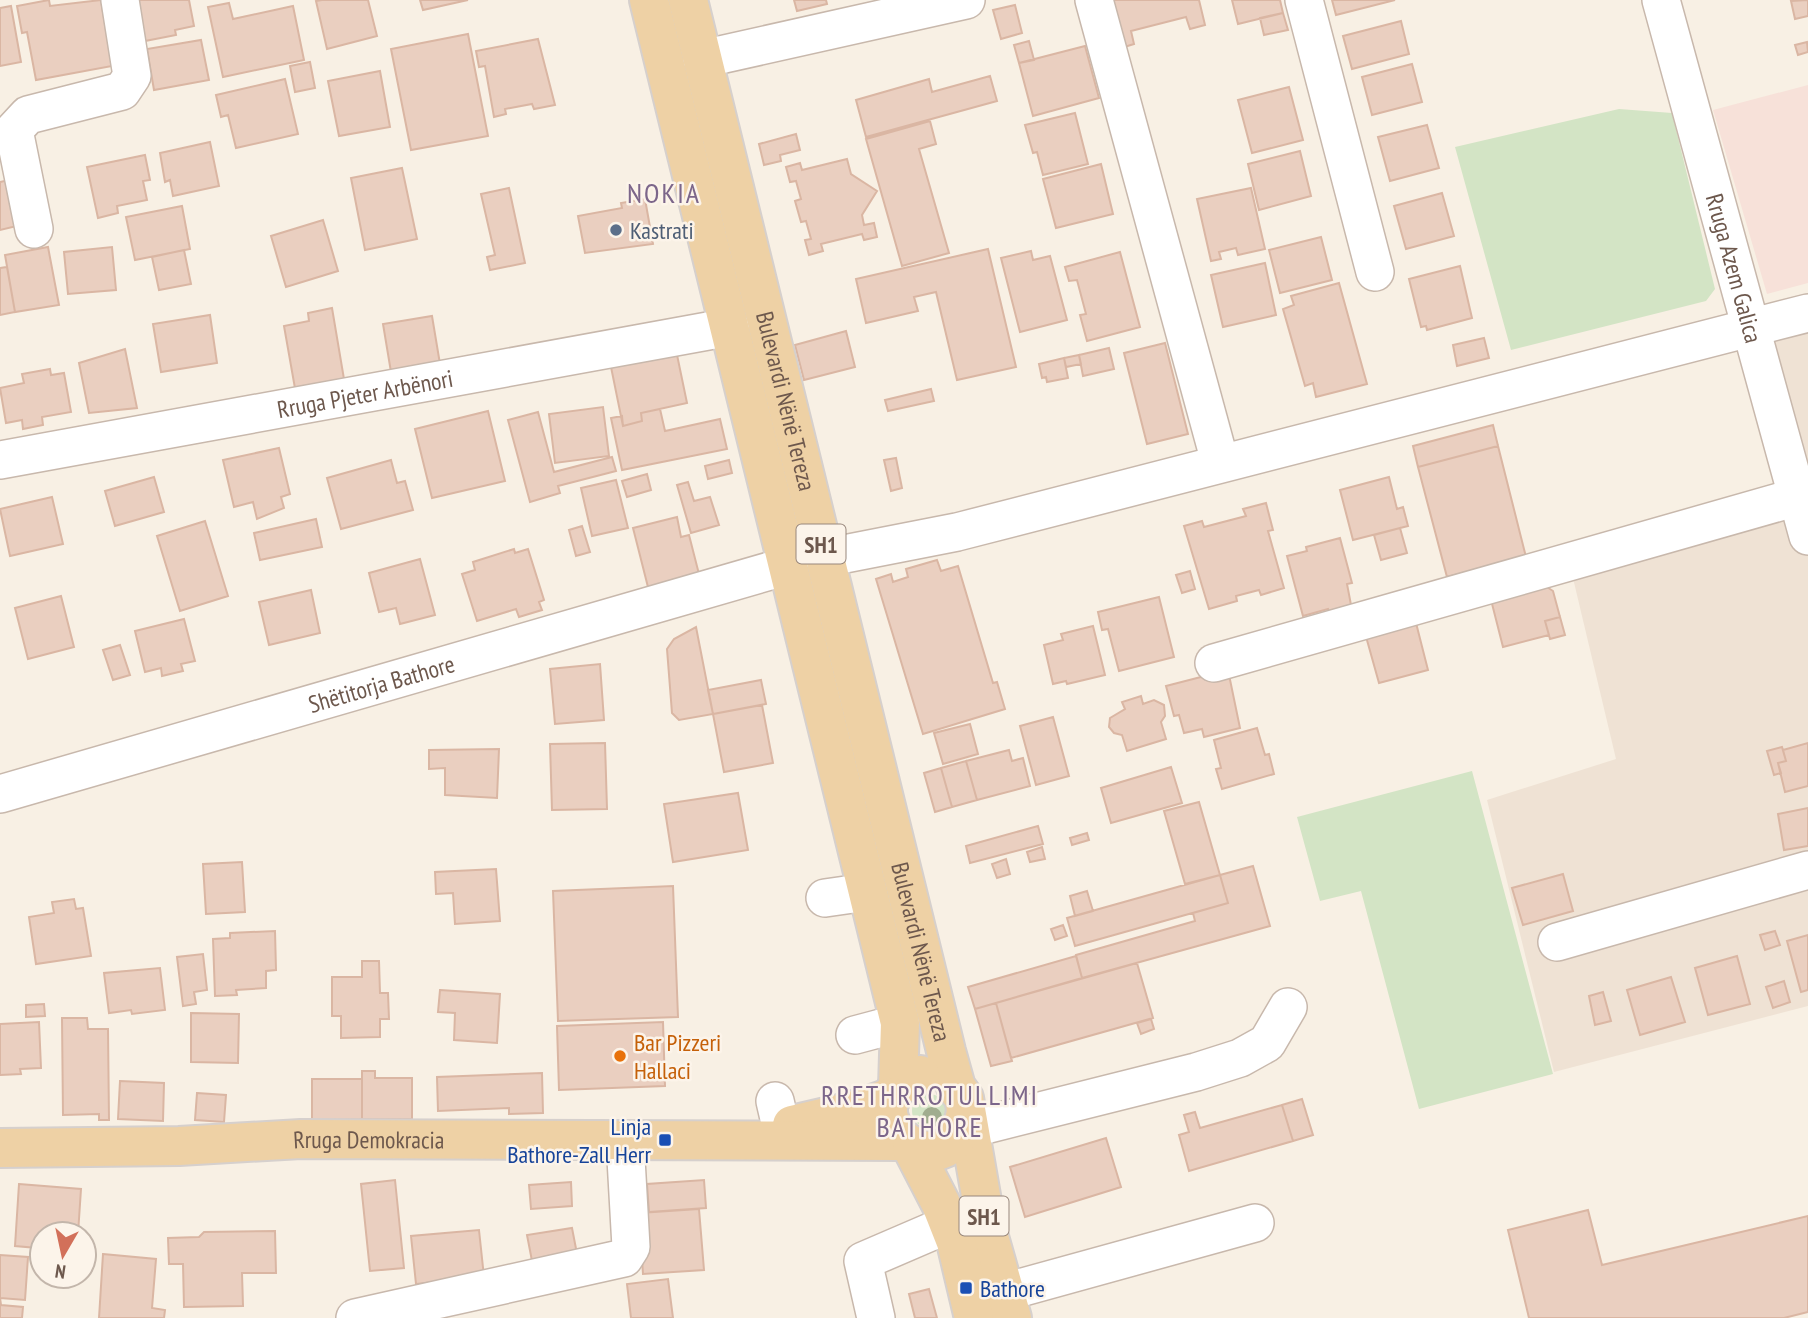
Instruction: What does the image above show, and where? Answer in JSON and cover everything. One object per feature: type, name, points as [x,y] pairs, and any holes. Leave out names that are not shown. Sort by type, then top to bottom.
[{"type":"main road","name":"Bulevardi Nënë Tereza","points":[[649,0],[792,566],[900,1023],[895,1092],[889,1120],[907,1144],[949,1224],[974,1318]]},
{"type":"main road","name":"Bulevardi Nënë Tereza","points":[[688,0],[702,59],[792,566],[964,1109],[987,1230],[1009,1305]]},
{"type":"main road","name":"Bulevardi Nënë Tereza","points":[[895,1092],[920,1074],[934,1074],[964,1109]]},
{"type":"main road","name":"Rruga Demokracia","points":[[739,1139],[778,1114],[852,1111],[895,1092]]},
{"type":"main road","points":[[907,1144],[936,1150],[948,1145],[958,1136],[964,1109]]},
{"type":"main road","name":"Rruga Demokracia","points":[[0,1148],[179,1146],[300,1139],[739,1139],[907,1144]]},
{"type":"street","points":[[34,229],[14,130],[28,115],[122,91],[132,76],[120,0]]},
{"type":"street","points":[[702,59],[965,0]]},
{"type":"street","points":[[1094,0],[1220,462]]},
{"type":"street","points":[[1304,0],[1375,272]]},
{"type":"street","name":"Rruga Azem Galica","points":[[1661,0],[1804,518]]},
{"type":"street","name":"Shëtitorja Bathore","points":[[0,794],[792,566],[957,531],[1808,313]]},
{"type":"street","name":"Rruga Pjeter Arbënori","points":[[0,460],[730,327]]},
{"type":"street","points":[[1214,663],[1804,518]]},
{"type":"street","points":[[1557,942],[1808,870]]},
{"type":"street","points":[[825,898],[867,892]]},
{"type":"street","points":[[964,1109],[1196,1072],[1240,1058],[1267,1043],[1288,1007]]},
{"type":"street","points":[[855,1035],[900,1023]]},
{"type":"street","points":[[355,1318],[624,1258],[631,1247],[625,1141]]},
{"type":"street","points":[[1009,1305],[1255,1223]]},
{"type":"street","points":[[876,1318],[863,1261],[949,1224]]},
{"type":"shaded area","points":[[1808,85],[1808,283],[1767,294],[1713,110]]},
{"type":"shaded area","points":[[1808,303],[1808,1006],[1554,1072],[1487,800],[1616,759],[1572,574],[1789,509],[1735,320]]},
{"type":"green space","points":[[1619,109],[1672,113],[1715,289],[1706,301],[1511,350],[1455,147]]},
{"type":"green space","points":[[1472,771],[1553,1074],[1419,1109],[1361,891],[1320,901],[1297,817]]},
{"type":"green space","points":[[929,1094],[941,1099],[946,1111],[941,1123],[929,1128],[917,1123],[912,1111],[917,1099]]},
{"type":"building","points":[[49,0],[50,6],[101,0],[112,66],[36,80],[27,32],[22,33],[17,6]]},
{"type":"building","points":[[138,0],[189,0],[194,26],[175,30],[176,35],[145,41]]},
{"type":"building","points":[[368,0],[377,36],[327,49],[316,1]]},
{"type":"building","points":[[420,0],[468,0],[423,10]]},
{"type":"building","points":[[794,0],[826,0],[827,4],[797,11]]},
{"type":"building","points":[[1103,0],[1199,0],[1205,25],[1190,29],[1186,17],[1131,31],[1134,44],[1121,48]]},
{"type":"building","points":[[1232,0],[1280,0],[1283,13],[1238,24]]},
{"type":"building","points":[[1332,0],[1395,0],[1336,15]]},
{"type":"building","points":[[1808,0],[1808,16],[1795,19],[1791,1]]},
{"type":"building","points":[[229,3],[233,19],[293,6],[304,60],[223,77],[208,7]]},
{"type":"building","points":[[1015,5],[1022,33],[1001,39],[993,10]]},
{"type":"building","points":[[11,6],[21,62],[0,66],[0,8]]},
{"type":"building","points":[[1283,13],[1288,30],[1264,35],[1260,18]]},
{"type":"building","points":[[1401,21],[1409,54],[1352,69],[1343,36]]},
{"type":"building","points":[[468,34],[488,136],[411,150],[391,49]]},
{"type":"building","points":[[538,39],[555,105],[534,109],[532,104],[505,109],[506,114],[494,117],[485,66],[479,67],[476,51]]},
{"type":"building","points":[[201,40],[209,80],[154,90],[147,49]]},
{"type":"building","points":[[1029,41],[1034,60],[1019,63],[1014,45]]},
{"type":"building","points":[[1807,42],[1808,52],[1798,55],[1795,45]]},
{"type":"building","points":[[1085,46],[1099,98],[1033,116],[1019,63]]},
{"type":"building","points":[[310,62],[315,88],[295,92],[290,66]]},
{"type":"building","points":[[1412,64],[1422,102],[1372,115],[1362,77]]},
{"type":"building","points":[[380,71],[390,127],[339,136],[328,81]]},
{"type":"building","points":[[990,76],[997,101],[866,137],[856,100],[929,79],[932,92]]},
{"type":"building","points":[[285,79],[298,134],[236,148],[228,115],[221,117],[216,95]]},
{"type":"building","points":[[1289,87],[1303,140],[1252,153],[1238,100]]},
{"type":"building","points":[[1075,113],[1088,164],[1043,175],[1037,152],[1033,153],[1025,125]]},
{"type":"building","points":[[930,121],[936,144],[919,149],[949,253],[902,266],[866,139]]},
{"type":"building","points":[[1427,125],[1439,168],[1390,181],[1378,137]]},
{"type":"building","points":[[796,134],[800,150],[780,155],[781,161],[764,165],[759,144]]},
{"type":"building","points":[[210,142],[219,186],[173,196],[170,180],[165,182],[160,153]]},
{"type":"building","points":[[1300,151],[1311,196],[1259,210],[1248,164]]},
{"type":"building","points":[[145,155],[150,180],[143,181],[147,200],[117,206],[118,213],[98,218],[87,167]]},
{"type":"building","points":[[847,159],[851,174],[877,191],[862,215],[864,225],[874,223],[877,237],[864,240],[862,234],[821,244],[823,251],[809,255],[805,240],[811,239],[806,221],[801,222],[795,201],[801,199],[796,181],[790,182],[786,167],[800,163],[802,170]]},
{"type":"building","points":[[1101,164],[1113,214],[1056,228],[1043,179]]},
{"type":"building","points":[[402,168],[417,239],[365,250],[351,178]]},
{"type":"building","points":[[14,179],[25,224],[0,230],[0,182]]},
{"type":"building","points":[[509,188],[525,263],[490,270],[487,257],[495,255],[481,194]]},
{"type":"building","points":[[1251,188],[1265,249],[1238,255],[1236,248],[1219,252],[1221,259],[1211,261],[1197,199]]},
{"type":"building","points":[[1442,193],[1454,236],[1406,249],[1394,206]]},
{"type":"building","name":"Kastrati","points":[[645,199],[653,244],[585,253],[578,216],[622,208],[621,203]]},
{"type":"building","points":[[182,206],[190,249],[135,260],[126,217]]},
{"type":"building","points":[[323,220],[338,271],[286,287],[271,236]]},
{"type":"building","points":[[1321,237],[1332,280],[1280,293],[1269,250]]},
{"type":"building","points":[[48,247],[59,305],[15,312],[5,255]]},
{"type":"building","points":[[112,247],[116,290],[68,294],[64,252]]},
{"type":"building","points":[[988,249],[1016,367],[957,380],[936,292],[914,297],[918,311],[866,323],[856,279]]},
{"type":"building","points":[[184,250],[191,284],[159,290],[152,257]]},
{"type":"building","points":[[1031,251],[1033,260],[1050,256],[1067,320],[1020,332],[1001,258]]},
{"type":"building","points":[[1120,252],[1140,327],[1087,341],[1080,315],[1086,314],[1077,280],[1069,281],[1065,267]]},
{"type":"building","points":[[1265,263],[1276,315],[1223,327],[1211,275]]},
{"type":"building","points":[[1460,266],[1472,318],[1427,330],[1426,326],[1421,327],[1409,279]]},
{"type":"building","points":[[7,267],[15,312],[0,315],[0,268]]},
{"type":"building","points":[[1339,283],[1367,384],[1316,397],[1313,383],[1305,386],[1283,309],[1294,305],[1291,296]]},
{"type":"building","points":[[332,308],[345,385],[296,394],[284,326],[309,321],[308,313]]},
{"type":"building","points":[[210,315],[217,363],[161,372],[153,324]]},
{"type":"building","points":[[432,316],[440,364],[391,372],[383,324]]},
{"type":"building","points":[[846,331],[855,367],[804,380],[795,345]]},
{"type":"building","points":[[1484,338],[1489,358],[1457,366],[1453,345]]},
{"type":"building","points":[[1165,343],[1188,434],[1147,444],[1124,353]]},
{"type":"building","points":[[1109,348],[1114,369],[1083,376],[1079,355]]},
{"type":"building","points":[[125,349],[137,408],[89,413],[79,363]]},
{"type":"building","points":[[676,350],[687,403],[641,413],[642,421],[623,426],[611,367]]},
{"type":"building","points":[[1079,355],[1081,364],[1066,367],[1064,358]]},
{"type":"building","points":[[1064,358],[1068,378],[1047,382],[1046,377],[1042,378],[1039,364]]},
{"type":"building","points":[[50,369],[51,375],[64,373],[71,412],[42,417],[43,425],[23,429],[22,420],[6,423],[0,388],[24,383],[22,374]]},
{"type":"building","points":[[931,389],[934,401],[888,411],[885,400]]},
{"type":"building","points":[[603,407],[609,456],[555,463],[549,414]]},
{"type":"building","points":[[660,409],[665,431],[720,419],[727,449],[622,470],[611,418],[622,416],[623,426],[642,421],[641,413]]},
{"type":"building","points":[[488,411],[505,481],[432,498],[415,429]]},
{"type":"building","points":[[538,412],[554,472],[612,457],[616,471],[558,486],[560,493],[530,502],[508,420]]},
{"type":"building","points":[[1493,425],[1498,446],[1418,467],[1413,446]]},
{"type":"building","points":[[1498,446],[1526,557],[1447,577],[1418,467]]},
{"type":"building","points":[[279,448],[290,494],[281,497],[284,508],[257,519],[253,502],[234,507],[223,460]]},
{"type":"building","points":[[896,458],[902,488],[891,491],[884,460]]},
{"type":"building","points":[[391,460],[397,483],[405,481],[413,510],[341,529],[327,478]]},
{"type":"building","points":[[729,460],[732,473],[708,479],[705,466]]},
{"type":"building","points":[[647,474],[651,490],[627,497],[622,481]]},
{"type":"building","points":[[154,477],[164,512],[115,526],[105,491]]},
{"type":"building","points":[[1389,477],[1397,509],[1403,507],[1408,526],[1353,540],[1340,490]]},
{"type":"building","points":[[616,480],[628,528],[592,536],[581,488]]},
{"type":"building","points":[[688,482],[694,501],[710,497],[719,525],[691,533],[677,485]]},
{"type":"building","points":[[52,497],[63,544],[10,556],[0,509]]},
{"type":"building","points":[[1266,503],[1273,530],[1268,531],[1284,588],[1261,595],[1259,590],[1236,596],[1237,601],[1209,609],[1184,526],[1202,521],[1204,527],[1246,516],[1243,509]]},
{"type":"building","points":[[677,517],[681,537],[689,535],[700,578],[649,591],[633,528]]},
{"type":"building","points":[[316,519],[322,547],[260,560],[254,533]]},
{"type":"building","points":[[205,521],[228,596],[180,611],[157,536]]},
{"type":"building","points":[[582,526],[590,552],[576,556],[569,530]]},
{"type":"building","points":[[1400,528],[1407,553],[1381,560],[1374,535]]},
{"type":"building","points":[[1340,538],[1352,583],[1347,584],[1352,610],[1330,615],[1328,609],[1303,616],[1287,556],[1307,551],[1306,547]]},
{"type":"building","points":[[514,549],[515,553],[528,549],[544,600],[539,602],[542,610],[519,617],[516,609],[477,621],[462,574],[475,570],[473,562]]},
{"type":"building","points":[[420,559],[435,615],[400,624],[396,608],[379,612],[369,573]]},
{"type":"building","points":[[937,560],[941,571],[958,566],[993,683],[997,682],[1005,709],[923,734],[876,579],[891,574],[893,582],[908,577],[906,569]]},
{"type":"building","points":[[1190,571],[1195,589],[1182,593],[1176,575]]},
{"type":"building","points":[[1547,587],[1553,591],[1560,617],[1545,621],[1549,635],[1503,647],[1489,592]]},
{"type":"building","points":[[311,590],[320,633],[269,645],[259,602]]},
{"type":"building","points":[[61,596],[74,647],[28,659],[15,608]]},
{"type":"building","points":[[1159,597],[1174,657],[1119,671],[1108,629],[1102,630],[1098,612]]},
{"type":"building","points":[[1560,617],[1565,635],[1550,639],[1545,621]]},
{"type":"building","points":[[184,619],[195,661],[181,664],[183,671],[162,676],[161,668],[145,672],[135,631]]},
{"type":"building","points":[[1415,619],[1428,670],[1379,683],[1365,633]]},
{"type":"building","points":[[1093,626],[1105,675],[1067,684],[1066,681],[1053,684],[1044,645],[1063,640],[1061,634]]},
{"type":"building","points":[[696,627],[713,714],[679,720],[672,713],[667,649],[674,639]]},
{"type":"building","points":[[120,645],[130,675],[113,680],[103,650]]},
{"type":"building","points":[[600,664],[604,720],[555,724],[550,669]]},
{"type":"building","points":[[1228,670],[1240,728],[1204,737],[1202,729],[1184,733],[1179,715],[1174,716],[1166,686]]},
{"type":"building","points":[[761,680],[766,704],[713,714],[708,690]]},
{"type":"building","points":[[1141,696],[1143,704],[1154,700],[1164,705],[1165,716],[1161,722],[1166,739],[1127,751],[1122,735],[1114,733],[1109,727],[1110,718],[1125,709],[1122,702]]},
{"type":"building","points":[[762,705],[773,763],[724,772],[713,714]]},
{"type":"building","points":[[1053,717],[1069,776],[1036,785],[1020,726]]},
{"type":"building","points":[[970,724],[978,754],[943,764],[934,733]]},
{"type":"building","points":[[1257,728],[1265,755],[1269,754],[1274,774],[1222,789],[1216,769],[1221,768],[1214,740]]},
{"type":"building","points":[[605,743],[607,809],[552,810],[550,744]]},
{"type":"building","points":[[1808,743],[1808,786],[1785,792],[1778,763],[1786,761],[1783,750]]},
{"type":"building","points":[[1782,747],[1786,761],[1778,763],[1781,773],[1774,775],[1767,751]]},
{"type":"building","points":[[499,749],[497,798],[445,795],[445,768],[429,769],[429,750]]},
{"type":"building","points":[[1009,750],[1012,761],[1023,758],[1030,786],[977,800],[966,761]]},
{"type":"building","points":[[966,761],[977,800],[952,807],[941,768]]},
{"type":"building","points":[[1171,767],[1182,803],[1111,823],[1101,788]]},
{"type":"building","points":[[941,768],[952,807],[935,812],[924,773]]},
{"type":"building","points":[[738,793],[748,850],[673,862],[664,804]]},
{"type":"building","points":[[1199,802],[1220,875],[1185,884],[1164,811]]},
{"type":"building","points":[[1808,808],[1808,846],[1784,850],[1778,814]]},
{"type":"building","points":[[1038,826],[1043,844],[970,863],[966,846]]},
{"type":"building","points":[[1087,833],[1089,840],[1072,845],[1070,838]]},
{"type":"building","points":[[1042,847],[1045,859],[1030,862],[1027,852]]},
{"type":"building","points":[[1006,859],[1010,874],[997,878],[992,864]]},
{"type":"building","points":[[242,862],[245,912],[206,914],[203,864]]},
{"type":"building","points":[[1253,866],[1270,926],[1082,978],[1076,955],[1195,921],[1193,913],[1228,903],[1220,875]]},
{"type":"building","points":[[496,869],[500,921],[455,924],[453,893],[436,894],[435,872]]},
{"type":"building","points":[[1563,874],[1573,911],[1523,925],[1512,888]]},
{"type":"building","points":[[1220,875],[1228,903],[1075,946],[1067,918]]},
{"type":"building","points":[[673,886],[678,1017],[558,1021],[553,891]]},
{"type":"building","points":[[1087,891],[1093,911],[1075,916],[1070,896]]},
{"type":"building","points":[[74,899],[76,909],[83,908],[91,956],[36,964],[29,917],[54,913],[52,902]]},
{"type":"building","points":[[1063,925],[1067,936],[1055,940],[1051,929]]},
{"type":"building","points":[[275,931],[276,970],[266,971],[266,988],[236,990],[237,995],[215,996],[213,939],[230,938],[230,933]]},
{"type":"building","points":[[1775,931],[1780,945],[1765,950],[1760,935]]},
{"type":"building","points":[[1808,935],[1808,990],[1801,992],[1787,941]]},
{"type":"building","points":[[203,954],[207,990],[194,992],[196,1004],[183,1006],[177,957]]},
{"type":"building","points":[[1076,956],[1082,978],[975,1009],[968,987]]},
{"type":"building","points":[[1737,956],[1750,1004],[1708,1015],[1695,968]]},
{"type":"building","points":[[362,961],[379,961],[380,993],[388,993],[389,1019],[380,1019],[380,1037],[341,1038],[341,1016],[332,1016],[332,977],[362,977]]},
{"type":"building","points":[[1137,963],[1153,1018],[1011,1058],[996,1003]]},
{"type":"building","points":[[160,968],[165,1010],[132,1014],[131,1010],[109,1013],[104,973]]},
{"type":"building","points":[[1671,977],[1685,1022],[1640,1035],[1627,990]]},
{"type":"building","points":[[1784,981],[1790,1002],[1773,1008],[1766,987]]},
{"type":"building","points":[[440,990],[500,994],[497,1043],[454,1040],[455,1013],[438,1012]]},
{"type":"building","points":[[1603,992],[1611,1021],[1595,1025],[1589,996]]},
{"type":"building","points":[[996,1003],[1012,1061],[991,1066],[975,1009]]},
{"type":"building","points":[[44,1004],[45,1016],[26,1017],[26,1005]]},
{"type":"building","points":[[191,1013],[239,1014],[238,1063],[191,1062]]},
{"type":"building","points":[[62,1018],[87,1018],[88,1029],[108,1029],[109,1120],[99,1120],[99,1114],[63,1115]]},
{"type":"building","points":[[1151,1019],[1154,1029],[1141,1034],[1137,1023]]},
{"type":"building","points":[[39,1022],[41,1068],[20,1069],[21,1074],[0,1075],[0,1024]]},
{"type":"building","points":[[663,1022],[665,1086],[559,1090],[557,1026]]},
{"type":"building","points":[[362,1071],[375,1071],[375,1078],[412,1078],[412,1119],[362,1119]]},
{"type":"building","points":[[542,1073],[543,1113],[509,1114],[509,1108],[438,1111],[437,1077]]},
{"type":"building","points":[[312,1079],[362,1079],[362,1119],[312,1120]]},
{"type":"building","points":[[120,1081],[164,1083],[163,1121],[118,1119]]},
{"type":"building","points":[[197,1093],[226,1095],[224,1122],[195,1120]]},
{"type":"building","points":[[1302,1099],[1313,1135],[1293,1141],[1282,1105]]},
{"type":"building","points":[[1282,1105],[1293,1141],[1189,1171],[1179,1135],[1189,1132],[1184,1115],[1195,1112],[1200,1128]]},
{"type":"building","points":[[1106,1138],[1121,1187],[1025,1217],[1010,1167]]},
{"type":"building","points":[[395,1180],[404,1268],[370,1271],[361,1184]]},
{"type":"building","points":[[704,1180],[706,1208],[649,1212],[647,1184]]},
{"type":"building","points":[[571,1182],[572,1206],[531,1209],[529,1185]]},
{"type":"building","points":[[19,1184],[81,1189],[79,1220],[28,1220],[28,1247],[15,1246]]},
{"type":"building","points":[[699,1209],[704,1270],[643,1274],[639,1213]]},
{"type":"building","points":[[1588,1210],[1602,1265],[1808,1216],[1808,1312],[1784,1318],[1529,1318],[1508,1230]]},
{"type":"building","points":[[572,1228],[578,1259],[533,1266],[527,1235]]},
{"type":"building","points":[[479,1230],[484,1277],[416,1284],[411,1236]]},
{"type":"building","points":[[275,1231],[276,1273],[242,1273],[243,1306],[184,1307],[183,1264],[169,1264],[168,1238],[199,1237],[204,1232]]},
{"type":"building","points":[[103,1254],[156,1259],[152,1308],[165,1310],[164,1318],[99,1318]]},
{"type":"building","points":[[0,1255],[28,1257],[25,1300],[0,1298]]},
{"type":"building","points":[[668,1279],[673,1318],[631,1318],[627,1284]]},
{"type":"building","points":[[929,1289],[937,1318],[915,1318],[909,1294]]},
{"type":"building","points":[[0,1298],[1,1305],[23,1307],[22,1318],[0,1318]]},
{"type":"place","name":"Kastrati","points":[[616,230]]},
{"type":"place","name":"Bar Pizzeri Hallaci","points":[[620,1056]]},
{"type":"place","name":"Linja Bathore-Zall Herr","points":[[665,1140]]},
{"type":"place","name":"Bathore","points":[[966,1288]]},
{"type":"district","name":"NOKIA","points":[[664,192]]},
{"type":"district","name":"RRETHRROTULLIMI BATHORE","points":[[930,1110]]}]
